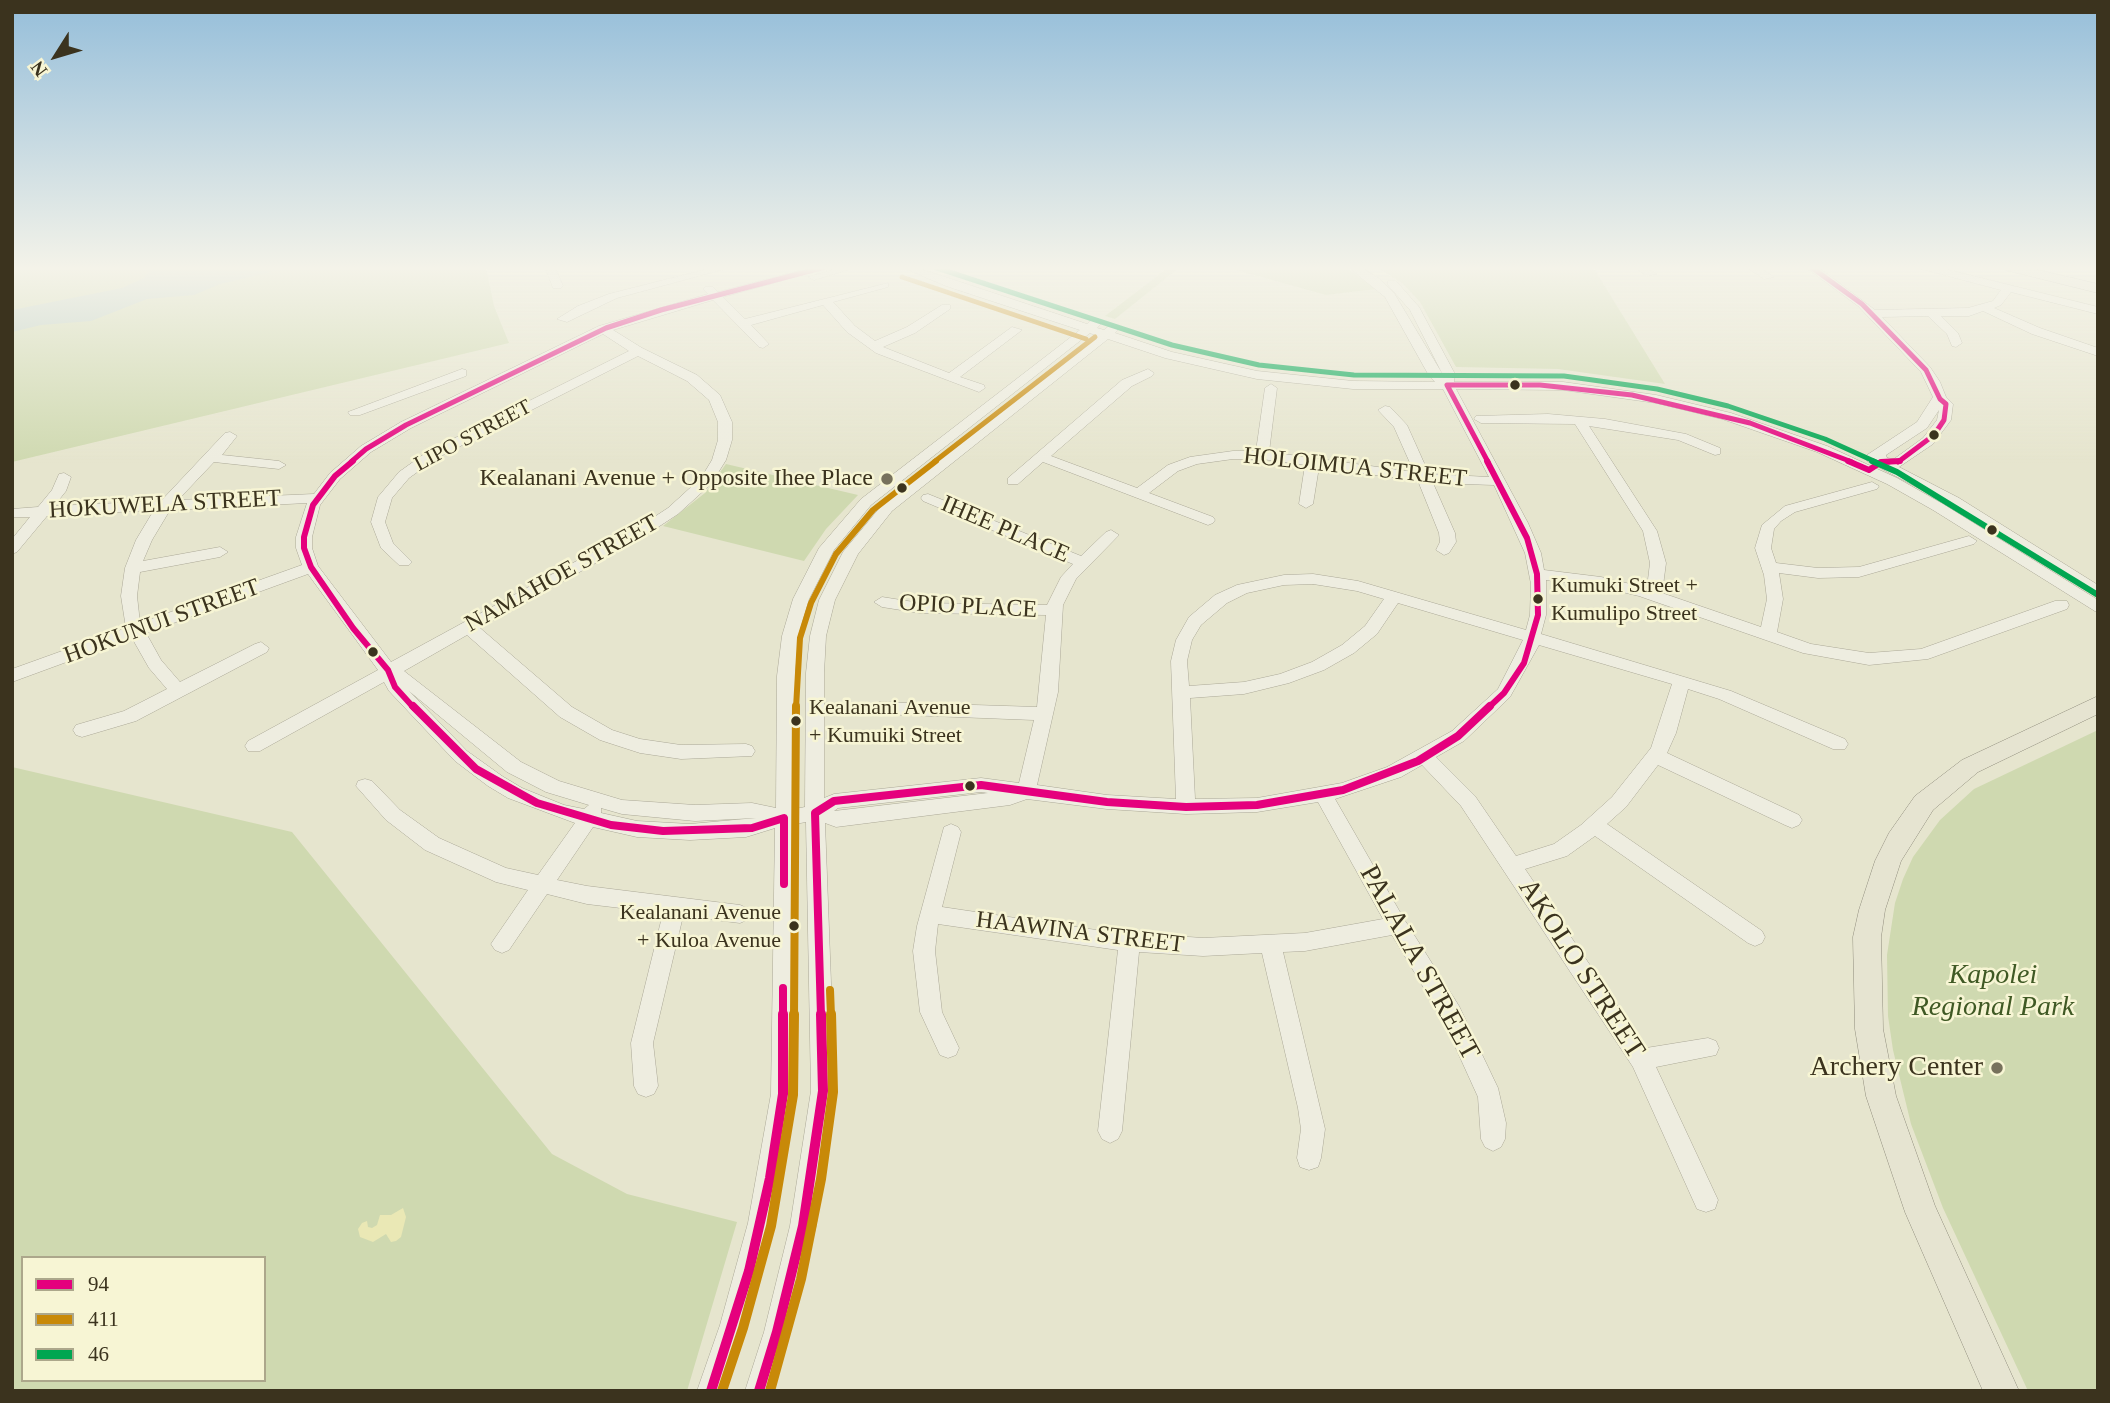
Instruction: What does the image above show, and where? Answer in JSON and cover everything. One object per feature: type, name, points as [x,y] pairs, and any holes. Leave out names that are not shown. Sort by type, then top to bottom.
[{"type":"main road","points":[[2001,1391],[1921,1212],[1881,1096],[1869,1029],[1867,937],[1872,910],[1888,861],[1898,840],[1924,803],[1970,766],[2098,704]]},
{"type":"street","points":[[603,332],[405,425],[366,449],[335,476],[317,498],[309,515],[304,537],[306,558],[353,628],[388,670],[395,687],[448,744],[476,769],[526,798],[587,820],[637,829],[690,832],[746,829],[784,817],[815,813],[836,819],[1010,798],[1026,792],[1186,807],[1256,805],[1323,794],[1370,782],[1425,757],[1458,736],[1491,708],[1515,678],[1533,638],[1539,599],[1538,573],[1527,538],[1498,481],[1443,378],[1414,332]]},
{"type":"street","name":"NAMAHOE STREET","points":[[254,746],[659,521],[686,501],[713,470],[725,440],[725,422],[720,406],[702,384],[608,332]]},
{"type":"street","points":[[752,332],[763,344]]},
{"type":"street","points":[[856,332],[901,360],[979,388]]},
{"type":"street","points":[[874,346],[905,332]]},
{"type":"street","points":[[951,378],[1013,332]]},
{"type":"street","points":[[711,1391],[733,1325],[761,1223],[783,1094],[787,656],[801,598],[821,557],[852,516],[881,488],[1096,332]]},
{"type":"street","points":[[759,1391],[777,1332],[803,1226],[822,1091],[815,813],[818,636],[830,592],[851,552],[874,522],[901,496],[1097,332]]},
{"type":"street","points":[[1115,332],[1200,363],[1280,379],[1353,385],[1443,378],[1563,386],[1656,399],[1762,427],[1875,466],[1954,501],[2098,592]]},
{"type":"street","points":[[1424,332],[1443,378]]},
{"type":"street","points":[[1875,466],[1897,463],[1934,435],[1946,412],[1946,404],[1940,398],[1931,376],[1890,332]]},
{"type":"street","points":[[1951,332],[1956,343]]},
{"type":"street","points":[[2040,332],[2098,352]]},
{"type":"street","name":"LIPO STREET","points":[[404,562],[386,545],[378,522],[385,497],[404,474],[432,455],[638,351]]},
{"type":"street","points":[[447,364],[486,386]]},
{"type":"street","points":[[355,412],[461,373]]},
{"type":"street","points":[[1013,481],[1127,383],[1147,373]]},
{"type":"street","points":[[1262,455],[1271,387]]},
{"type":"street","points":[[1385,410],[1400,425],[1424,478],[1447,533],[1448,542],[1444,550]]},
{"type":"street","points":[[1481,419],[1579,420],[1681,437],[1715,451]]},
{"type":"street","points":[[1579,420],[1650,531],[1658,563],[1654,595]]},
{"type":"street","points":[[178,691],[155,664],[135,631],[129,597],[133,568],[144,540],[165,505],[230,436]]},
{"type":"street","name":"HOLOIMUA STREET","points":[[1140,493],[1164,473],[1195,460],[1233,454],[1262,455],[1460,482],[1498,481]]},
{"type":"street","points":[[1042,457],[1208,520]]},
{"type":"street","points":[[211,458],[279,465]]},
{"type":"street","points":[[1306,504],[1313,462]]},
{"type":"street","points":[[1875,466],[2098,608]]},
{"type":"street","points":[[12,549],[62,487],[64,477]]},
{"type":"street","points":[[1768,635],[1774,599],[1763,541],[1764,519],[1799,506],[1872,486]]},
{"type":"street","name":"HOKUWELA STREET","points":[[12,513],[317,498]]},
{"type":"street","name":"IHEE PLACE","points":[[928,498],[1082,562]]},
{"type":"street","points":[[1026,792],[1045,714],[1054,610],[1063,586],[1082,562],[1111,535]]},
{"type":"street","points":[[1768,567],[1818,573],[1859,572],[1969,541]]},
{"type":"street","points":[[133,568],[220,552]]},
{"type":"street","name":"HOKUNUI STREET","points":[[12,676],[311,567]]},
{"type":"street","points":[[1538,573],[1601,582],[1654,595],[1768,635],[1832,654],[1869,659],[1897,659],[1922,654],[2062,605]]},
{"type":"street","points":[[1186,807],[1179,661],[1188,631],[1202,613],[1231,593],[1270,582],[1298,579],[1343,583],[1682,681],[1725,695],[1839,744]]},
{"type":"street","points":[[1180,693],[1244,688],[1283,679],[1318,666],[1348,649],[1371,630],[1394,597]]},
{"type":"street","name":"OPIO PLACE","points":[[882,602],[920,608],[1054,610]]},
{"type":"street","points":[[468,627],[566,712],[606,735],[640,746],[681,752],[746,751]]},
{"type":"street","points":[[82,730],[117,721],[261,648]]},
{"type":"street","points":[[388,670],[407,680],[514,767],[553,787],[599,802],[670,813],[752,810],[784,817]]},
{"type":"street","points":[[1512,865],[1560,850],[1594,825],[1632,788],[1667,733],[1682,681]]},
{"type":"street","points":[[880,708],[1045,714]]},
{"type":"street","points":[[1655,755],[1792,820]]},
{"type":"street","name":"AKOLO STREET","points":[[1425,757],[1460,790],[1641,1059],[1706,1200]]},
{"type":"street","points":[[365,786],[393,816],[432,844],[478,867],[541,886],[587,895],[740,914]]},
{"type":"street","name":"PALALA STREET","points":[[1323,794],[1397,925],[1451,1013],[1486,1085],[1493,1107],[1493,1139]]},
{"type":"street","points":[[502,944],[599,802]]},
{"type":"street","points":[[1594,825],[1755,937]]},
{"type":"street","points":[[948,1048],[933,1020],[925,951],[930,914],[951,832]]},
{"type":"street","points":[[646,1086],[642,1043],[675,907]]},
{"type":"street","name":"HAAWINA STREET","points":[[930,914],[1129,943],[1203,947],[1271,945],[1338,938],[1397,925]]},
{"type":"street","points":[[1110,1131],[1129,943]]},
{"type":"street","points":[[1271,945],[1310,1108],[1313,1129],[1309,1158]]},
{"type":"street","points":[[1641,1059],[1708,1048]]},
{"type":"green space","points":[[12,332],[505,332],[509,343],[12,462]]},
{"type":"green space","points":[[1437,332],[1633,332],[1665,384],[1558,369],[1456,367]]},
{"type":"green space","points":[[726,464],[858,495],[826,529],[804,561],[663,526],[705,493]]},
{"type":"green space","name":"Archery Center","points":[[2098,730],[2098,1391],[2028,1391],[1943,1208],[1911,1124],[1893,1050],[1888,1016],[1887,955],[1895,903],[1903,879],[1913,857],[1940,820],[1974,789]]},
{"type":"green space","points":[[12,767],[292,832],[552,1154],[627,1194],[737,1222],[687,1391],[12,1391]]},
{"type":"sand","points":[[403,1208],[406,1217],[401,1237],[396,1241],[391,1242],[386,1234],[373,1242],[360,1237],[358,1229],[362,1223],[367,1221],[368,1227],[372,1228],[377,1225],[380,1215],[391,1215]]},
{"type":"transit line","name":"94","points":[[597,332],[406,425],[366,449],[335,476],[313,505],[304,537],[304,548],[311,567],[353,628],[388,670],[395,687],[448,744],[476,769],[537,803],[611,825],[663,831],[718,831],[752,828],[784,818],[784,884]]},
{"type":"transit line","name":"411","points":[[1067,332],[1086,339]]},
{"type":"transit line","name":"46","points":[[1134,332],[1172,345],[1259,365],[1354,375],[1564,376],[1657,389],[1728,406],[1825,439],[1897,472],[2098,595]]},
{"type":"transit line","name":"94","points":[[759,1391],[777,1332],[803,1226],[823,1091],[815,813],[834,801],[981,785],[1107,802],[1186,807],[1257,805],[1343,790],[1418,761],[1458,736],[1504,693],[1524,663],[1538,615],[1537,574],[1527,538],[1447,385],[1540,385],[1632,395],[1750,423],[1822,449],[1869,470],[1881,462],[1897,463],[1934,435],[1944,420],[1946,404],[1940,399],[1926,370],[1890,332]]},
{"type":"transit line","name":"411","points":[[722,1391],[743,1328],[771,1226],[793,1095],[796,677],[800,638],[811,603],[836,554],[873,510],[1095,337]]},
{"type":"transit line","name":"94","points":[[711,1391],[749,1271],[770,1178],[783,1094],[783,988]]},
{"type":"transit line","name":"411","points":[[770,1391],[801,1279],[821,1179],[833,1092],[830,990]]},
{"type":"place","name":"Kealanani Avenue + Opposite Ihee Place","points":[[887,479]]},
{"type":"place","name":"Kumuki Street + Kumulipo Street","points":[[1538,599]]},
{"type":"place","name":"Kealanani Avenue + Kumuiki Street","points":[[796,721]]},
{"type":"place","name":"Kealanani Avenue + Kuloa Avenue","points":[[794,926]]},
{"type":"place","name":"Archery Center","points":[[1997,1068]]},
{"type":"park label","name":"Kapolei Regional Park","points":[[1993,992]]}]
